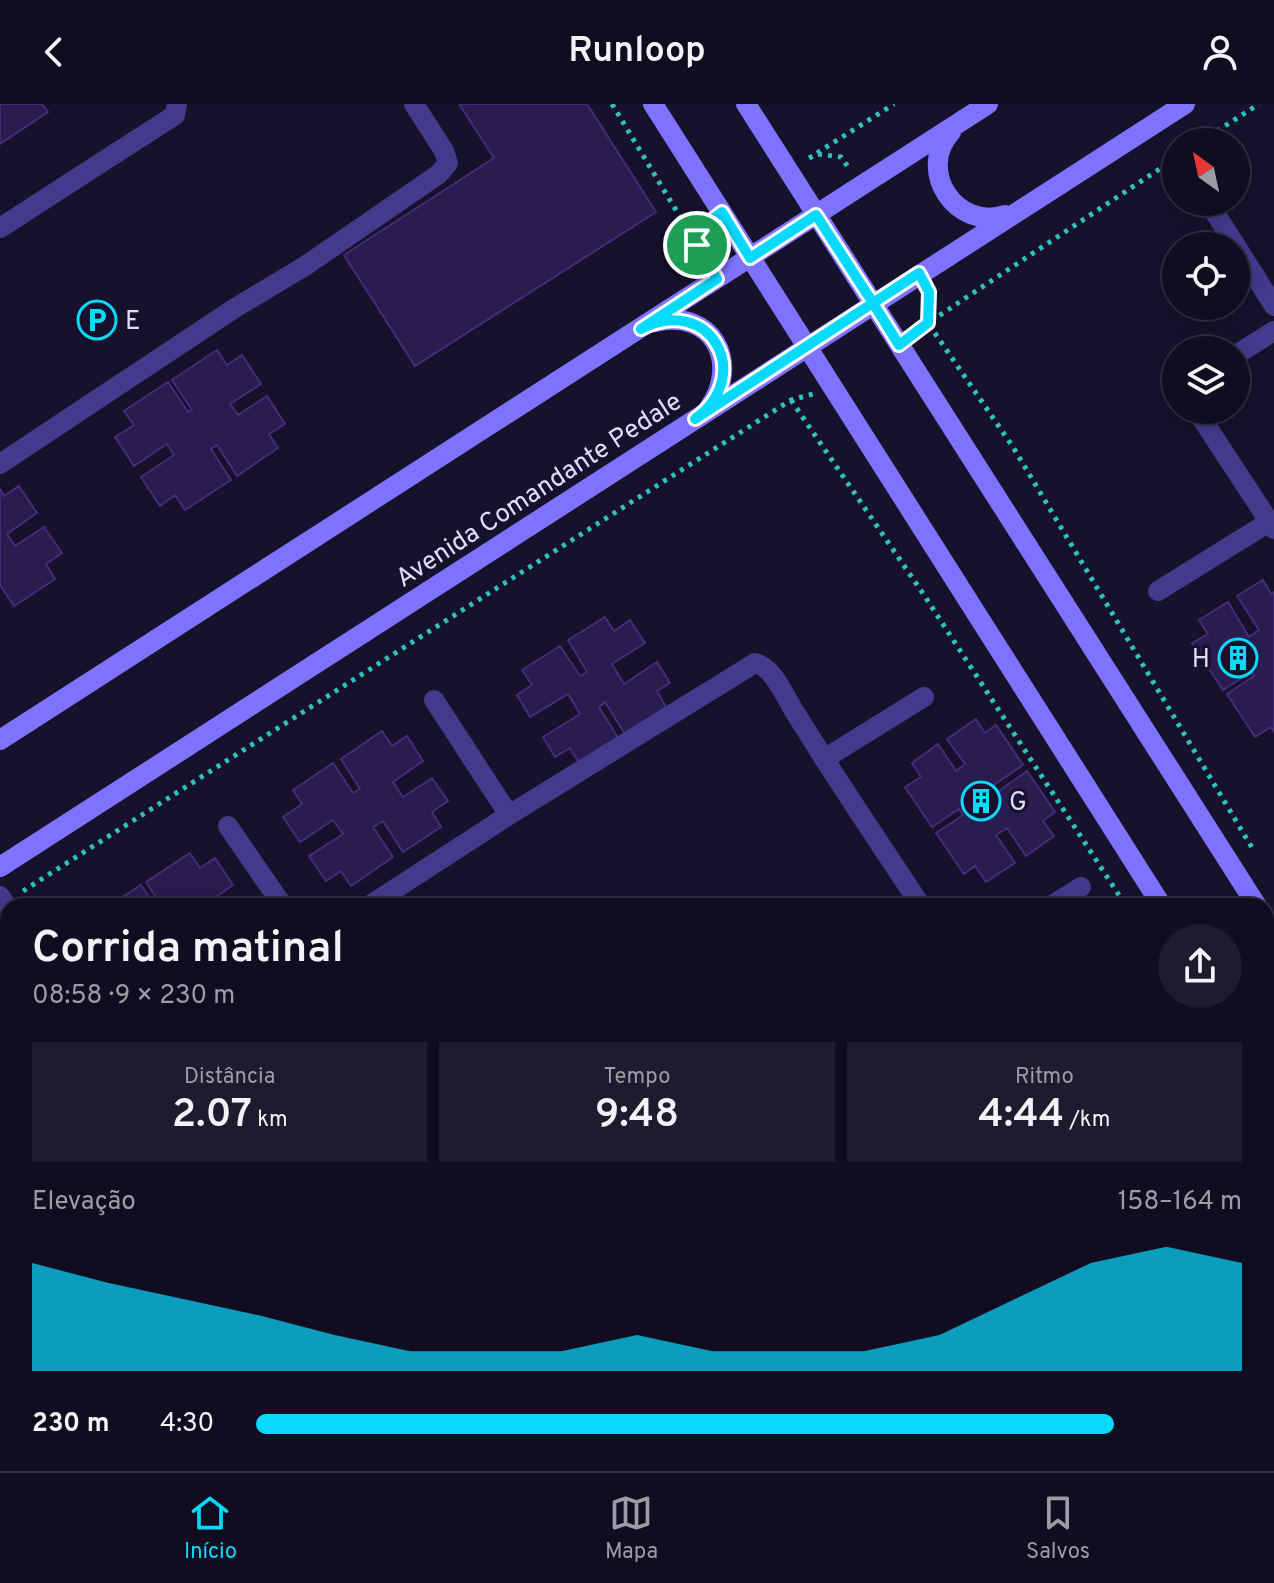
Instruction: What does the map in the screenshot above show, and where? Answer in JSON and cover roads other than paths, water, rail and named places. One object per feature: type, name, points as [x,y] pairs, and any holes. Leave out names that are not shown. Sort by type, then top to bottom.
[{"type":"street","points":[[0,228],[175,115],[177,104]]},
{"type":"street","points":[[0,464],[235,308],[305,266],[439,174],[448,163],[444,151],[414,104]]},
{"type":"street","points":[[653,104],[1157,898]]},
{"type":"street","points":[[746,104],[1252,898]]},
{"type":"street","points":[[0,740],[988,104]]},
{"type":"street","name":"Avenida Comandante Pedale","points":[[0,867],[1185,104]]},
{"type":"street","points":[[959,123],[939,151],[939,177],[950,200],[963,212],[979,217],[997,218],[1014,213]]},
{"type":"street","points":[[1217,216],[1274,306]]},
{"type":"street","points":[[641,329],[656,321],[673,318],[690,322],[706,331],[717,344],[724,368],[719,394],[709,408],[695,419]]},
{"type":"street","points":[[1250,346],[1274,331]]},
{"type":"street","points":[[1158,591],[1272,525],[1205,424]]},
{"type":"street","points":[[381,898],[755,663],[762,665],[774,678],[916,898]]},
{"type":"street","points":[[824,759],[924,697]]},
{"type":"street","points":[[434,700],[509,815]]},
{"type":"street","points":[[228,826],[278,898]]},
{"type":"street","points":[[1064,898],[1081,887]]},
{"type":"place","name":"E","points":[[97,320]]},
{"type":"place","name":"H","points":[[1238,658]]},
{"type":"place","name":"G","points":[[981,801]]}]
